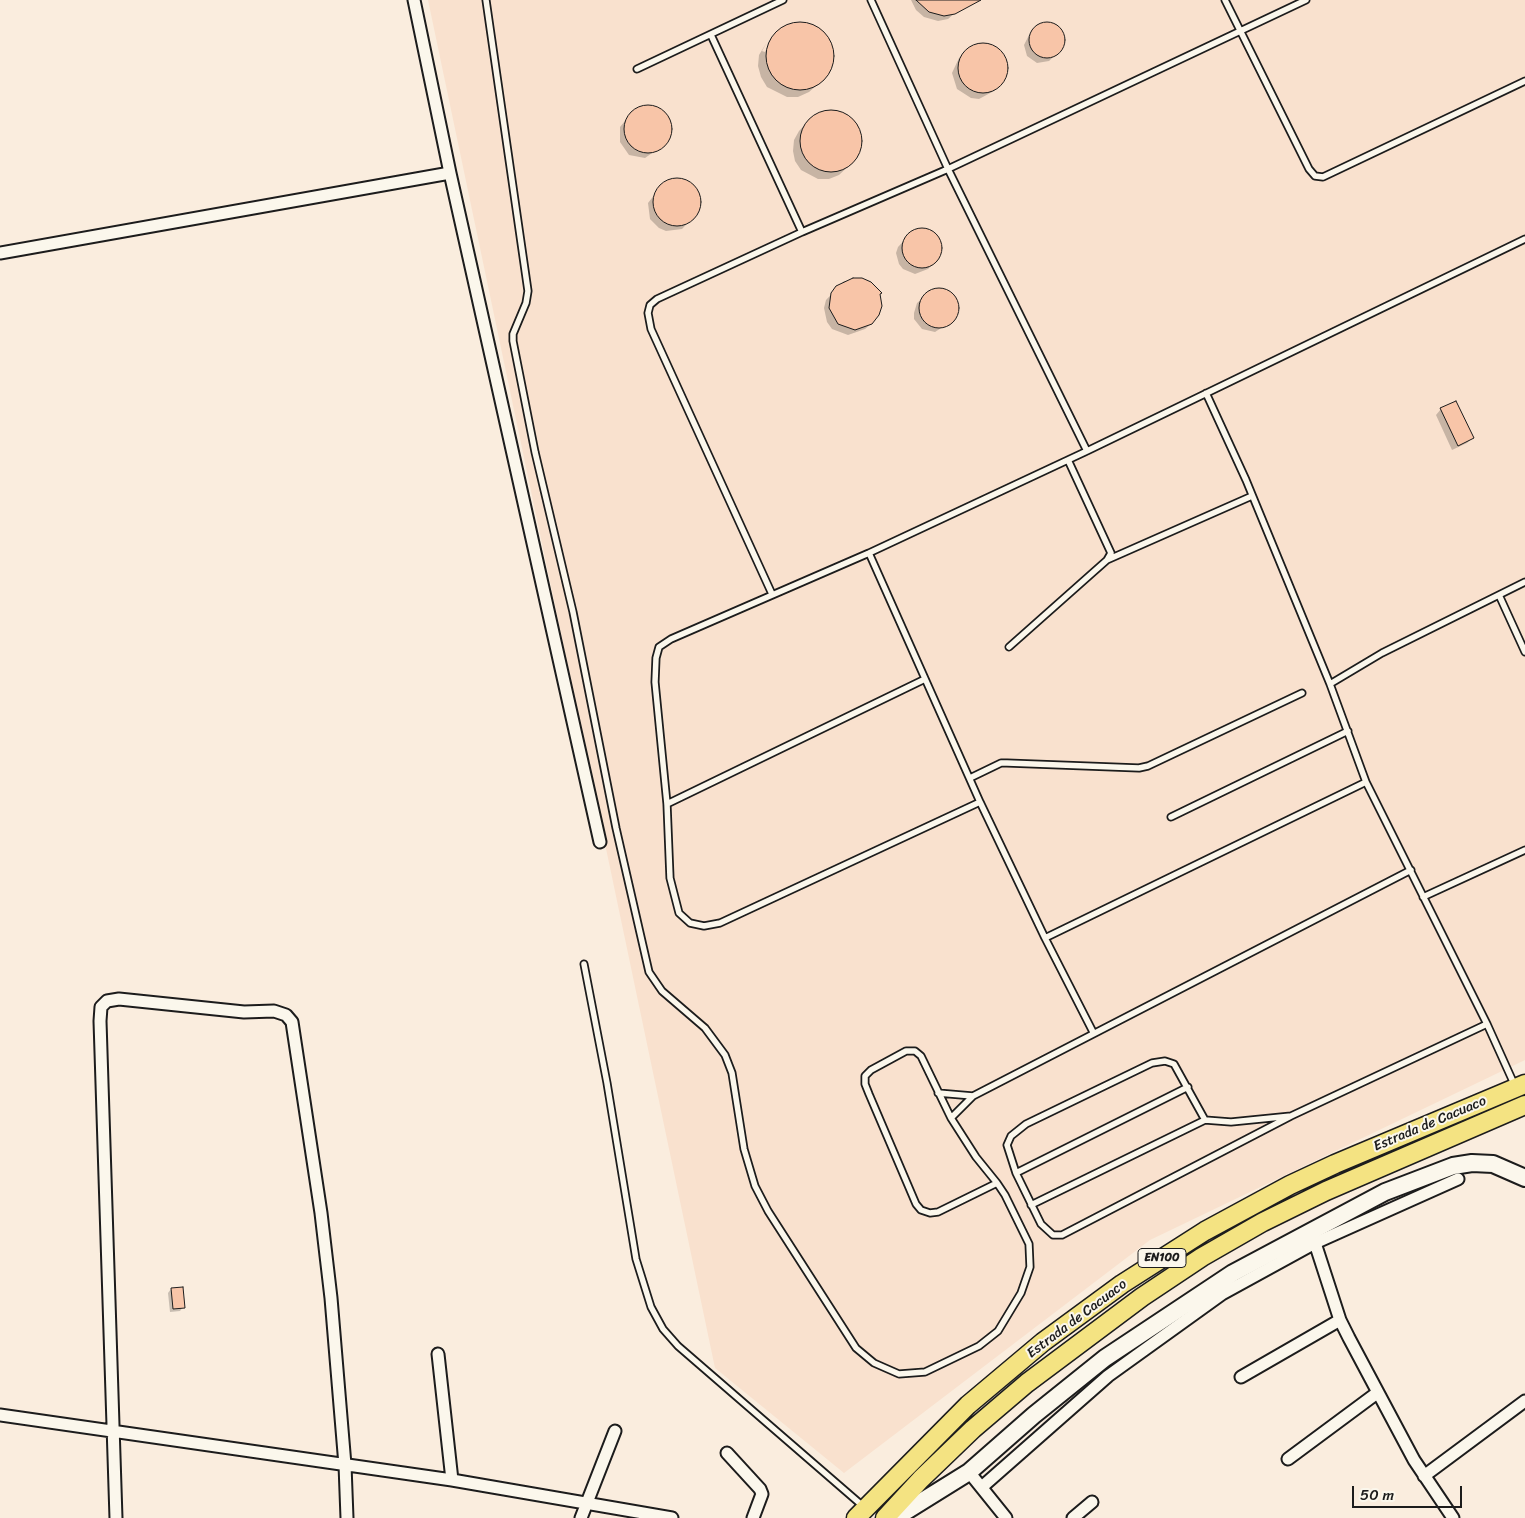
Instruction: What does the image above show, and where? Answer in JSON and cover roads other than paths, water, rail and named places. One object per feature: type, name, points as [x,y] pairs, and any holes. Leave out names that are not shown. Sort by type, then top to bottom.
[{"type":"main road","name":"Estrada de Cacuaco","points":[[861,1513],[968,1405],[1043,1342],[1155,1262],[1231,1217],[1326,1168],[1520,1086]]},
{"type":"main road","name":"Estrada de Cacuaco","points":[[885,1518],[920,1479],[973,1429],[1027,1383],[1142,1297],[1202,1257],[1263,1222],[1326,1191],[1525,1105]]},
{"type":"main road","points":[[895,1518],[969,1472],[1034,1416],[1113,1353],[1233,1273],[1308,1232],[1385,1192],[1453,1166],[1472,1163],[1493,1164],[1525,1178]]},
{"type":"street","points":[[414,0],[450,173],[600,842]]},
{"type":"street","points":[[0,253],[450,173]]},
{"type":"street","points":[[116,1518],[115,1432],[107,1262],[101,1007],[107,1001],[119,999],[244,1012],[274,1011],[286,1015],[292,1022],[321,1213],[345,1465],[346,1518]]},
{"type":"street","points":[[983,1486],[1108,1376],[1154,1341],[1222,1294],[1315,1244],[1458,1179]]},
{"type":"street","points":[[1315,1244],[1340,1320],[1377,1393],[1424,1476],[1453,1518]]},
{"type":"street","points":[[1240,1377],[1340,1320]]},
{"type":"street","points":[[438,1354],[452,1480]]},
{"type":"street","points":[[1288,1459],[1377,1393]]},
{"type":"street","points":[[1424,1476],[1525,1401]]},
{"type":"street","points":[[0,1415],[452,1480],[672,1518]]},
{"type":"street","points":[[581,1518],[615,1431]]},
{"type":"street","points":[[727,1453],[762,1494],[754,1518]]},
{"type":"street","points":[[969,1472],[983,1486],[1000,1516]]},
{"type":"street","points":[[1073,1518],[1092,1502]]},
{"type":"lane","points":[[486,0],[528,291],[526,303],[513,334],[513,341],[536,452],[573,612],[616,828],[649,972],[662,991],[706,1028],[725,1055],[732,1073],[744,1149],[755,1186],[768,1211],[856,1348],[874,1363],[899,1374],[925,1372],[979,1346],[998,1331],[1021,1293],[1030,1267],[1029,1244],[997,1183],[950,1118],[926,1064],[915,1051],[906,1051],[871,1070],[865,1076],[864,1084],[916,1204],[921,1210],[938,1212],[997,1183]]},
{"type":"lane","points":[[637,69],[711,36],[783,0]]},
{"type":"lane","points":[[871,0],[948,169],[1087,451]]},
{"type":"lane","points":[[1226,0],[1309,169],[1315,176],[1323,177],[1525,80]]},
{"type":"lane","points":[[772,594],[651,329],[648,313],[650,305],[657,299],[802,232],[948,169],[1306,0]]},
{"type":"lane","points":[[711,36],[802,232]]},
{"type":"lane","points":[[980,802],[720,923],[704,926],[690,923],[679,913],[670,878],[667,804],[655,682],[656,658],[659,647],[671,639],[869,553],[1068,460],[1525,240]]},
{"type":"lane","points":[[1206,393],[1252,496],[1330,684],[1366,782],[1520,1086]]},
{"type":"lane","points":[[1068,460],[1111,553],[1107,560]]},
{"type":"lane","points":[[1009,647],[1107,560],[1252,496]]},
{"type":"lane","points":[[869,553],[980,802],[1044,938],[1093,1032]]},
{"type":"lane","points":[[1330,684],[1382,653],[1525,582]]},
{"type":"lane","points":[[1499,595],[1525,652]]},
{"type":"lane","points":[[667,804],[925,679]]},
{"type":"lane","points":[[970,778],[1007,763],[1139,768],[1148,766],[1302,694]]},
{"type":"lane","points":[[1171,817],[1348,731]]},
{"type":"lane","points":[[1044,938],[1366,782]]},
{"type":"lane","points":[[1423,897],[1525,850]]},
{"type":"lane","points":[[950,1118],[972,1096],[1093,1032],[1411,870]]},
{"type":"lane","points":[[584,964],[607,1083],[636,1259],[651,1307],[663,1329],[678,1346],[861,1513]]},
{"type":"lane","points":[[1205,1120],[1174,1064],[1164,1061],[1152,1063],[1026,1124],[1011,1136],[1007,1145],[1016,1172],[1031,1206],[1045,1228],[1053,1235],[1062,1235],[1291,1116],[1487,1024]]},
{"type":"lane","points":[[1016,1172],[1188,1087]]},
{"type":"lane","points":[[938,1093],[972,1096]]},
{"type":"lane","points":[[1031,1206],[1205,1120],[1231,1122],[1291,1116]]}]
